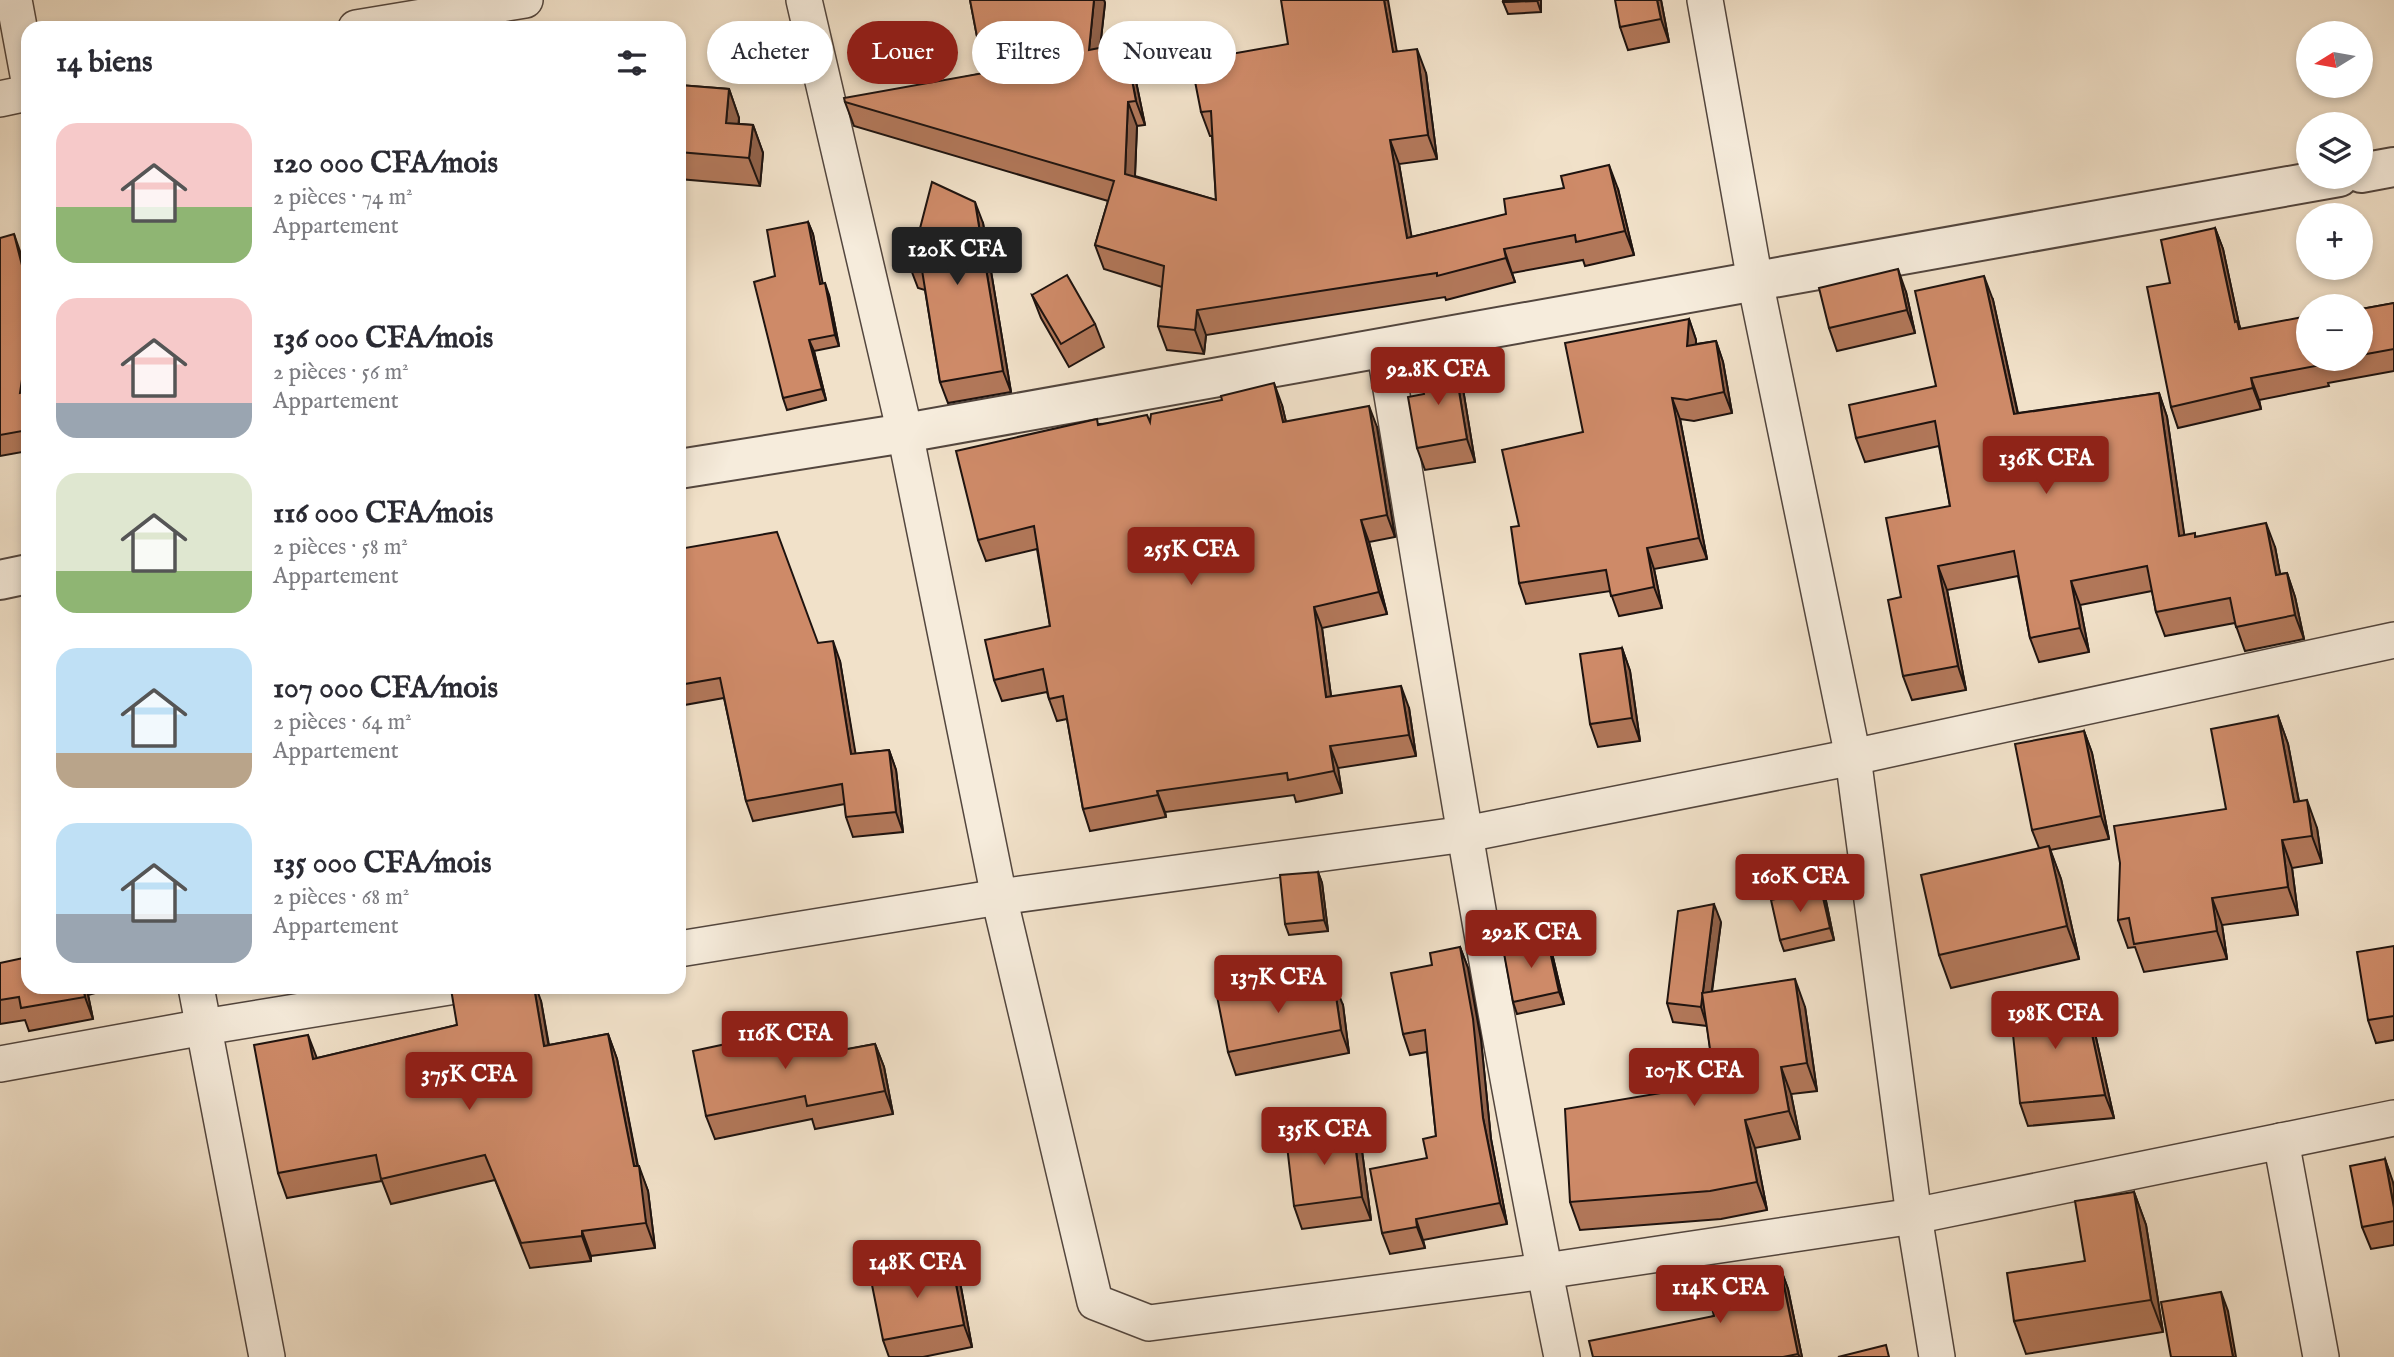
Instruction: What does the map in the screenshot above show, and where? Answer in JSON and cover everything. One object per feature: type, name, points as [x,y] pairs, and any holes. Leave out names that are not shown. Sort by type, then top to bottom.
[{"type":"street","points":[[14,0],[21,38]]},
{"type":"street","points":[[373,21],[403,9],[525,0]]},
{"type":"street","points":[[804,0],[905,433],[999,897],[1095,1302],[1149,1322],[1545,1271],[1914,1216],[2394,1118]]},
{"type":"street","points":[[1705,0],[1755,281],[1853,757],[1914,1216],[1937,1357]]},
{"type":"street","points":[[0,99],[21,94]]},
{"type":"street","points":[[2373,171],[2394,167]]},
{"type":"street","points":[[686,468],[905,433],[2296,185]]},
{"type":"street","points":[[1384,347],[1466,834],[1562,1357]]},
{"type":"street","points":[[0,580],[21,576]]},
{"type":"street","points":[[686,948],[999,897],[1466,834],[1853,757],[2394,640]]},
{"type":"street","points":[[197,994],[267,1357]]},
{"type":"street","points":[[0,1064],[406,994]]},
{"type":"street","points":[[2281,1141],[2320,1357]]},
{"type":"building","points":[[970,0],[1094,0],[1089,50],[1098,48],[1098,84],[1133,84],[1136,101],[1128,102],[1125,174],[1216,200],[1211,111],[1201,112],[1196,84],[1236,84],[1236,53],[1288,44],[1281,0],[1384,0],[1393,52],[1417,49],[1428,135],[1390,140],[1407,238],[1506,214],[1504,199],[1564,188],[1561,176],[1609,165],[1625,231],[1576,242],[1575,235],[1504,249],[1506,258],[1437,276],[1437,273],[1197,310],[1195,330],[1158,326],[1164,266],[1095,245],[1114,181],[845,102],[844,98],[922,84],[958,84],[958,78],[972,75],[972,84],[1084,84],[1084,21],[974,21]]},
{"type":"building","points":[[1537,0],[1537,1],[1503,2]]},
{"type":"building","points":[[1615,0],[1657,0],[1661,19],[1620,27]]},
{"type":"building","points":[[686,86],[729,89],[726,123],[753,125],[749,158],[686,153]]},
{"type":"building","points":[[932,182],[975,202],[1003,371],[940,382],[922,270],[910,267]]},
{"type":"building","points":[[808,222],[820,284],[825,283],[835,335],[809,340],[822,389],[783,398],[754,282],[775,276],[767,230]]},
{"type":"building","points":[[2215,228],[2235,322],[2237,321],[2239,329],[2296,318],[2296,370],[2251,378],[2253,388],[2171,407],[2147,287],[2170,283],[2161,240]]},
{"type":"building","points":[[14,234],[21,262],[21,431],[0,435],[0,238]]},
{"type":"building","points":[[1898,269],[1907,310],[1829,328],[1819,288]]},
{"type":"building","points":[[1067,275],[1095,324],[1061,344],[1032,295]]},
{"type":"building","points":[[1984,276],[2014,414],[2159,393],[2179,536],[2195,533],[2195,537],[2266,523],[2276,575],[2287,573],[2295,615],[2236,627],[2230,598],[2156,612],[2147,566],[2071,581],[2080,628],[2030,638],[2014,551],[1938,566],[1958,666],[1903,676],[1888,600],[1901,597],[1886,518],[1950,506],[1935,421],[1856,438],[1849,405],[1936,386],[1915,291]]},
{"type":"building","points":[[2394,303],[2394,349],[2373,353],[2373,307]]},
{"type":"building","points":[[1689,319],[1687,346],[1716,341],[1724,392],[1687,400],[1672,398],[1699,538],[1647,548],[1654,587],[1611,596],[1606,570],[1519,583],[1511,527],[1519,526],[1502,450],[1583,432],[1565,343]]},
{"type":"building","points":[[1454,361],[1467,439],[1417,448],[1408,397],[1424,394],[1419,367]]},
{"type":"building","points":[[1274,383],[1283,422],[1369,406],[1387,515],[1361,520],[1379,592],[1314,607],[1326,697],[1401,686],[1409,735],[1330,746],[1334,771],[1288,780],[1287,773],[1157,791],[1158,795],[1083,809],[1063,696],[1049,699],[1043,669],[994,680],[985,640],[1050,626],[1034,526],[978,540],[956,451],[1097,419],[1098,425],[1147,415],[1150,422],[1151,414],[1222,400],[1221,396]]},
{"type":"building","points":[[777,532],[818,643],[833,641],[851,754],[889,750],[896,812],[846,817],[842,784],[746,801],[720,678],[686,684],[686,548]]},
{"type":"building","points":[[1622,648],[1632,718],[1590,724],[1580,654]]},
{"type":"building","points":[[2278,716],[2294,802],[2307,800],[2312,836],[2282,840],[2288,887],[2212,898],[2217,931],[2134,944],[2129,918],[2118,920],[2120,863],[2114,826],[2226,809],[2211,729]]},
{"type":"building","points":[[2084,731],[2101,816],[2032,830],[2015,744]]},
{"type":"building","points":[[2049,846],[2067,926],[1939,955],[1921,875]]},
{"type":"building","points":[[1318,872],[1324,920],[1285,924],[1280,875]]},
{"type":"building","points":[[1821,889],[1830,928],[1780,940],[1771,900]]},
{"type":"building","points":[[1714,904],[1701,1007],[1667,1003],[1678,911]]},
{"type":"building","points":[[1547,938],[1559,992],[1513,1002],[1503,948]]},
{"type":"building","points":[[2394,946],[2394,1016],[2368,1020],[2357,952]]},
{"type":"building","points":[[1460,947],[1473,1019],[1483,1118],[1500,1203],[1416,1219],[1417,1227],[1382,1233],[1370,1169],[1427,1158],[1423,1139],[1436,1136],[1425,1030],[1403,1034],[1391,973],[1432,965],[1430,953]]},
{"type":"building","points":[[21,958],[21,994],[84,994],[85,997],[21,1008],[19,997],[0,1000],[0,963]]},
{"type":"building","points":[[1795,979],[1807,1063],[1781,1067],[1789,1111],[1745,1120],[1757,1182],[1710,1191],[1570,1202],[1565,1109],[1715,1084],[1702,993]]},
{"type":"building","points":[[1291,982],[1293,991],[1334,983],[1341,1030],[1228,1052],[1217,996]]},
{"type":"building","points":[[452,994],[535,994],[544,1046],[608,1034],[634,1166],[639,1166],[646,1223],[582,1231],[582,1236],[521,1243],[485,1155],[381,1179],[376,1155],[278,1173],[254,1045],[308,1035],[313,1059],[457,1025]]},
{"type":"building","points":[[2084,997],[2105,1095],[2020,1103],[2010,1005]]},
{"type":"building","points":[[829,1022],[836,1051],[875,1044],[885,1091],[807,1106],[805,1096],[706,1116],[693,1051]]},
{"type":"building","points":[[1353,1128],[1362,1197],[1294,1206],[1286,1137]]},
{"type":"building","points":[[2385,1159],[2394,1221],[2362,1227],[2350,1166]]},
{"type":"building","points":[[2134,1192],[2151,1300],[2014,1321],[2007,1273],[2085,1261],[2075,1201]]},
{"type":"building","points":[[951,1259],[964,1325],[883,1340],[870,1275]]},
{"type":"building","points":[[1780,1267],[1798,1354],[1783,1357],[1593,1357],[1589,1341],[1714,1316],[1706,1283]]},
{"type":"building","points":[[2221,1292],[2233,1357],[2171,1357],[2161,1302]]},
{"type":"building","points":[[1886,1345],[1889,1357],[1838,1357]]}]
